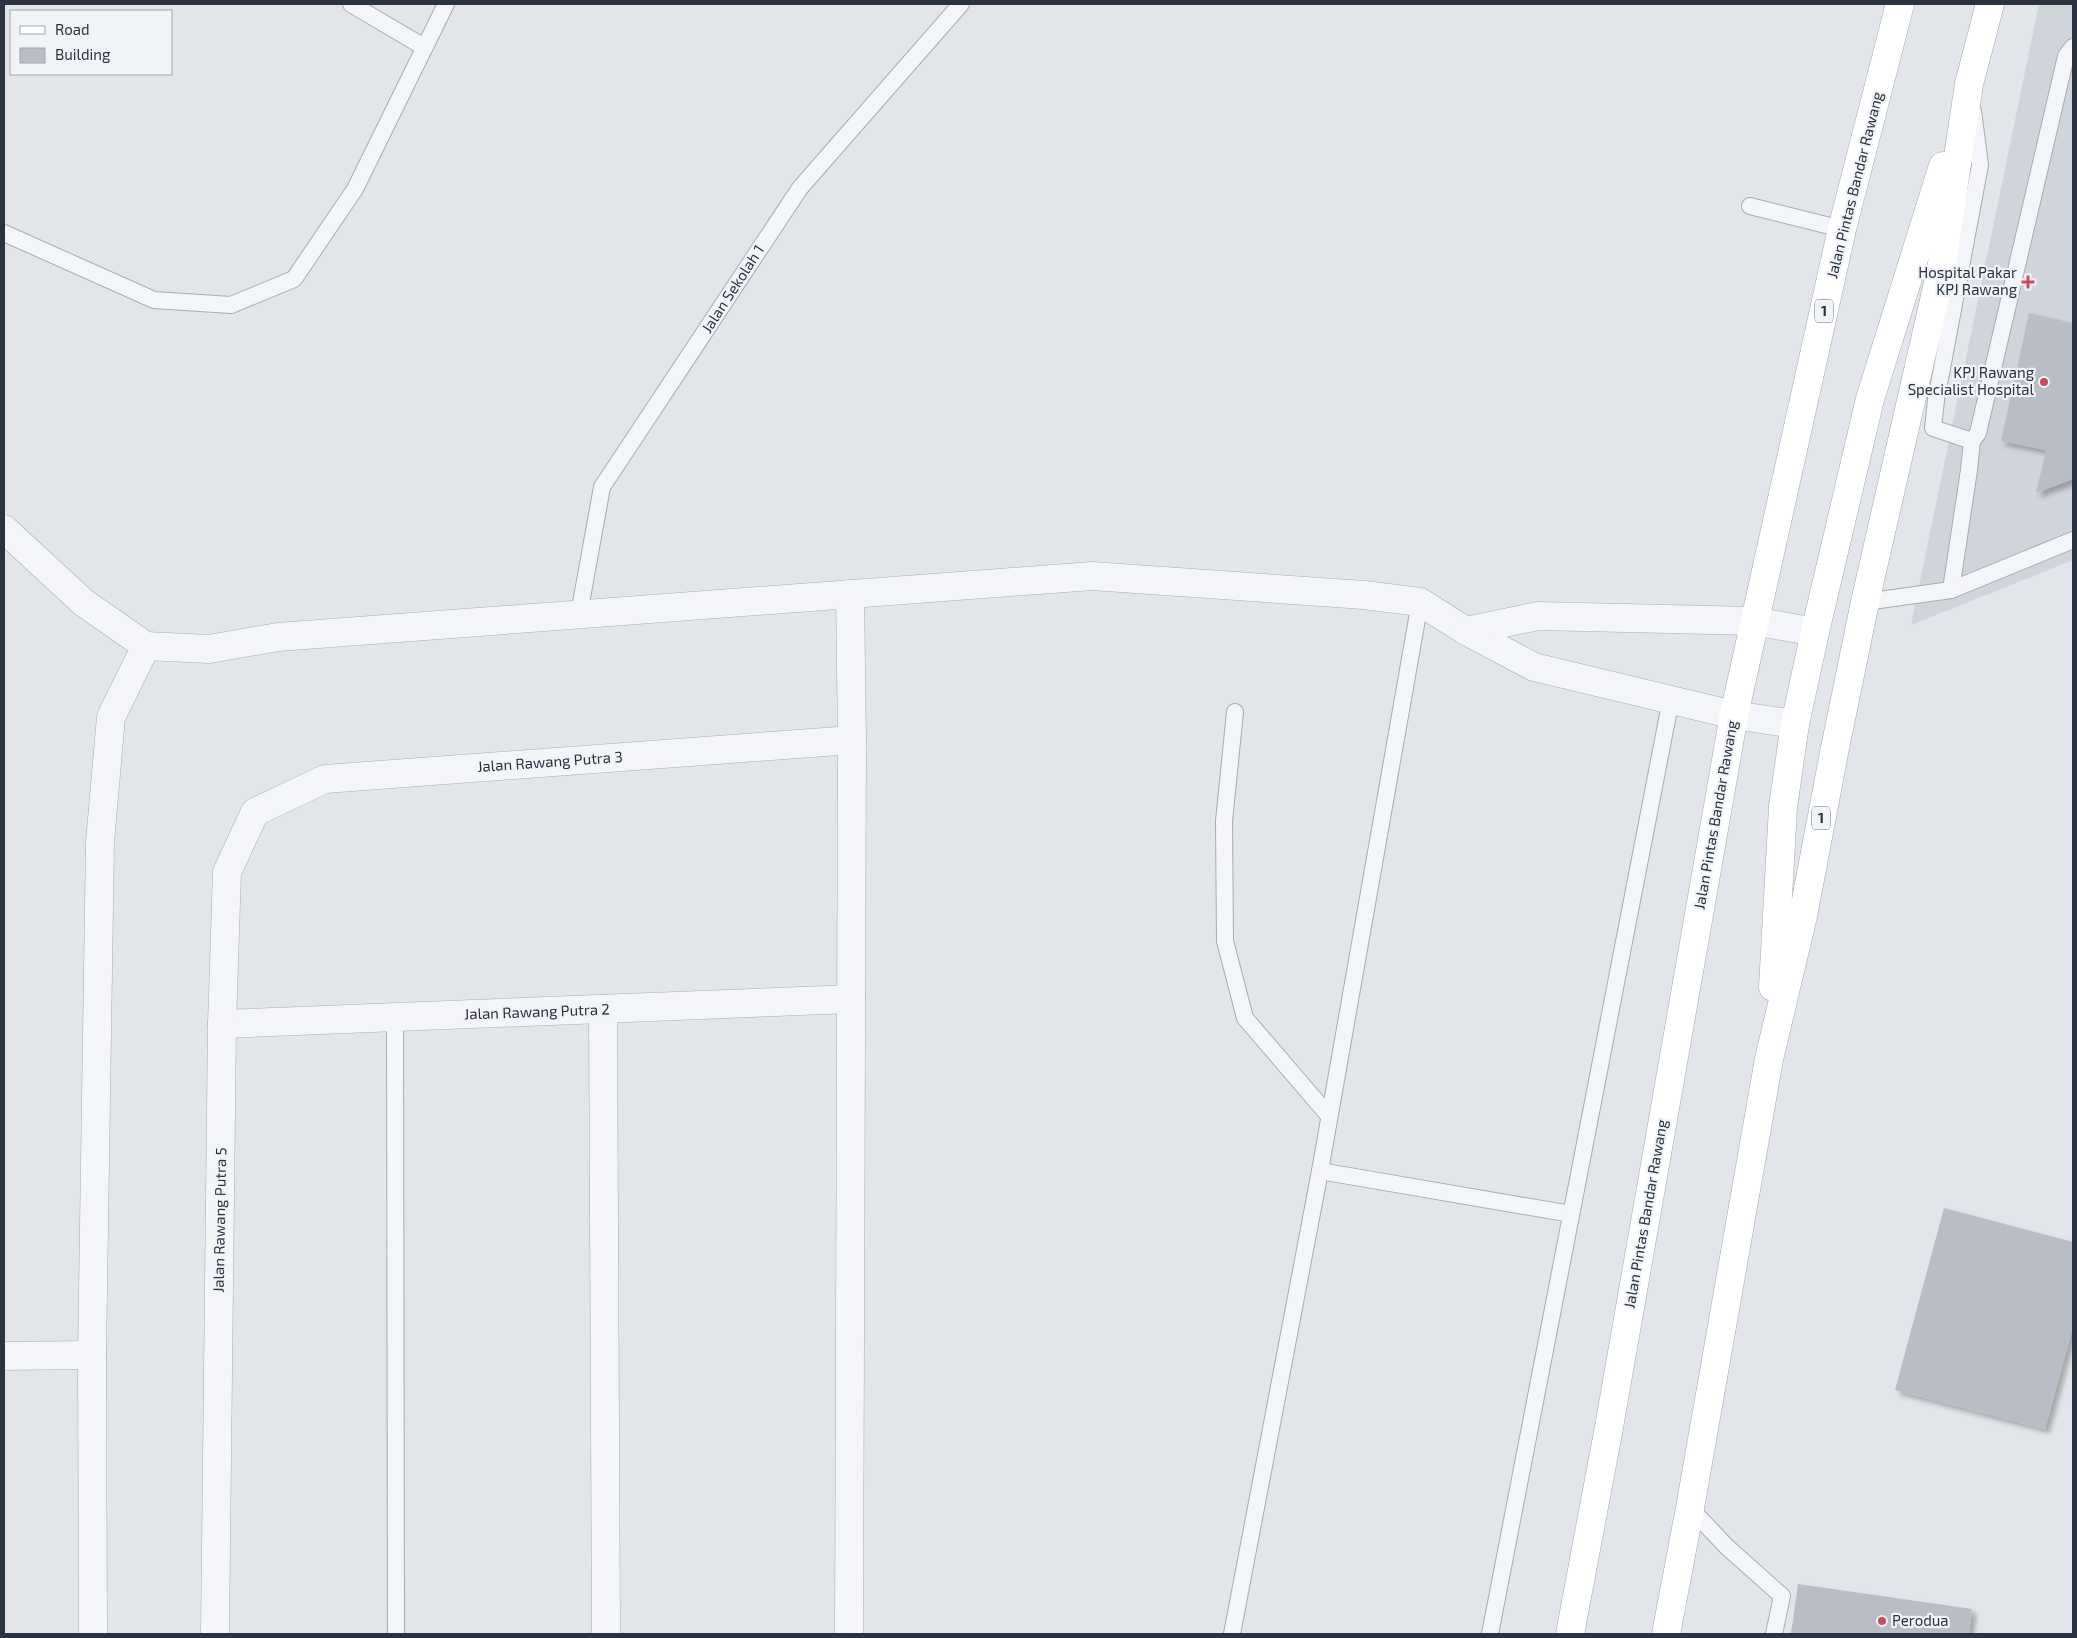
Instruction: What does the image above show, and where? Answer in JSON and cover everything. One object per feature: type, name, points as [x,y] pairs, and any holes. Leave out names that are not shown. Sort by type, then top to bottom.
[{"type":"main road","name":"Jalan Pintas Bandar Rawang","points":[[1570,1634],[1609,1427],[1734,715],[1842,229],[1900,4]]},
{"type":"main road","name":"1","points":[[1666,1634],[1690,1508],[1768,1060],[1803,916],[1865,602],[1941,270],[1969,84],[1990,4]]},
{"type":"main road","points":[[1768,1060],[1783,807],[1795,724],[1870,398],[1969,84]]},
{"type":"street","points":[[4,529],[84,603],[146,646],[209,649],[278,637],[1092,576],[1364,595],[1420,602],[1466,631],[1534,667],[1734,715],[1795,724]]},
{"type":"street","points":[[849,1634],[852,740],[850,594]]},
{"type":"street","points":[[1466,631],[1538,616],[1754,621],[1815,632]]},
{"type":"street","points":[[93,1634],[92,1355],[100,842],[110,717],[146,646]]},
{"type":"street","name":"Jalan Rawang Putra 3","points":[[255,812],[325,779],[852,740]]},
{"type":"street","name":"Jalan Rawang Putra 5","points":[[215,1634],[222,1024],[227,872],[255,812]]},
{"type":"street","name":"Jalan Rawang Putra 2","points":[[222,1024],[851,999]]},
{"type":"street","points":[[604,1009],[606,1634]]},
{"type":"street","points":[[4,1356],[92,1355]]},
{"type":"lane","points":[[351,4],[424,47]]},
{"type":"lane","points":[[4,233],[154,300],[231,305],[294,279],[355,189],[446,4]]},
{"type":"lane","name":"Jalan Sekolah 1","points":[[579,614],[602,487],[800,188],[961,4]]},
{"type":"lane","points":[[1951,590],[1972,441],[1978,433],[2003,332],[2066,56],[2073,47]]},
{"type":"lane","points":[[1969,84],[1980,165],[1936,400],[1933,428],[1972,441]]},
{"type":"lane","points":[[1750,206],[1842,229]]},
{"type":"lane","points":[[1865,602],[1951,590],[2073,540]]},
{"type":"lane","points":[[1232,1634],[1320,1171],[1420,602]]},
{"type":"lane","points":[[1490,1634],[1671,699]]},
{"type":"lane","points":[[1235,712],[1224,821],[1225,941],[1245,1018],[1329,1116]]},
{"type":"lane","points":[[395,1017],[396,1634]]},
{"type":"lane","points":[[1320,1171],[1571,1214]]},
{"type":"lane","points":[[1690,1508],[1727,1547],[1782,1596],[1774,1634]]},
{"type":"shaded area","name":"Hospital Pakar KPJ Rawang","points":[[2039,4],[2073,5],[2073,560],[1911,625]]},
{"type":"building","name":"KPJ Rawang Specialist Hospital","points":[[2029,313],[2073,323],[2073,479],[2036,493],[2046,450],[2001,441]]},
{"type":"building","points":[[1944,1208],[2073,1242],[2073,1326],[2045,1429],[1895,1390]]},
{"type":"building","name":"Perodua","points":[[1798,1584],[1972,1609],[1969,1634],[1791,1634]]},
{"type":"place","name":"Hospital Pakar KPJ Rawang","points":[[2028,282]]},
{"type":"place","name":"KPJ Rawang Specialist Hospital","points":[[2044,382]]},
{"type":"place","name":"Perodua","points":[[1882,1621]]}]
